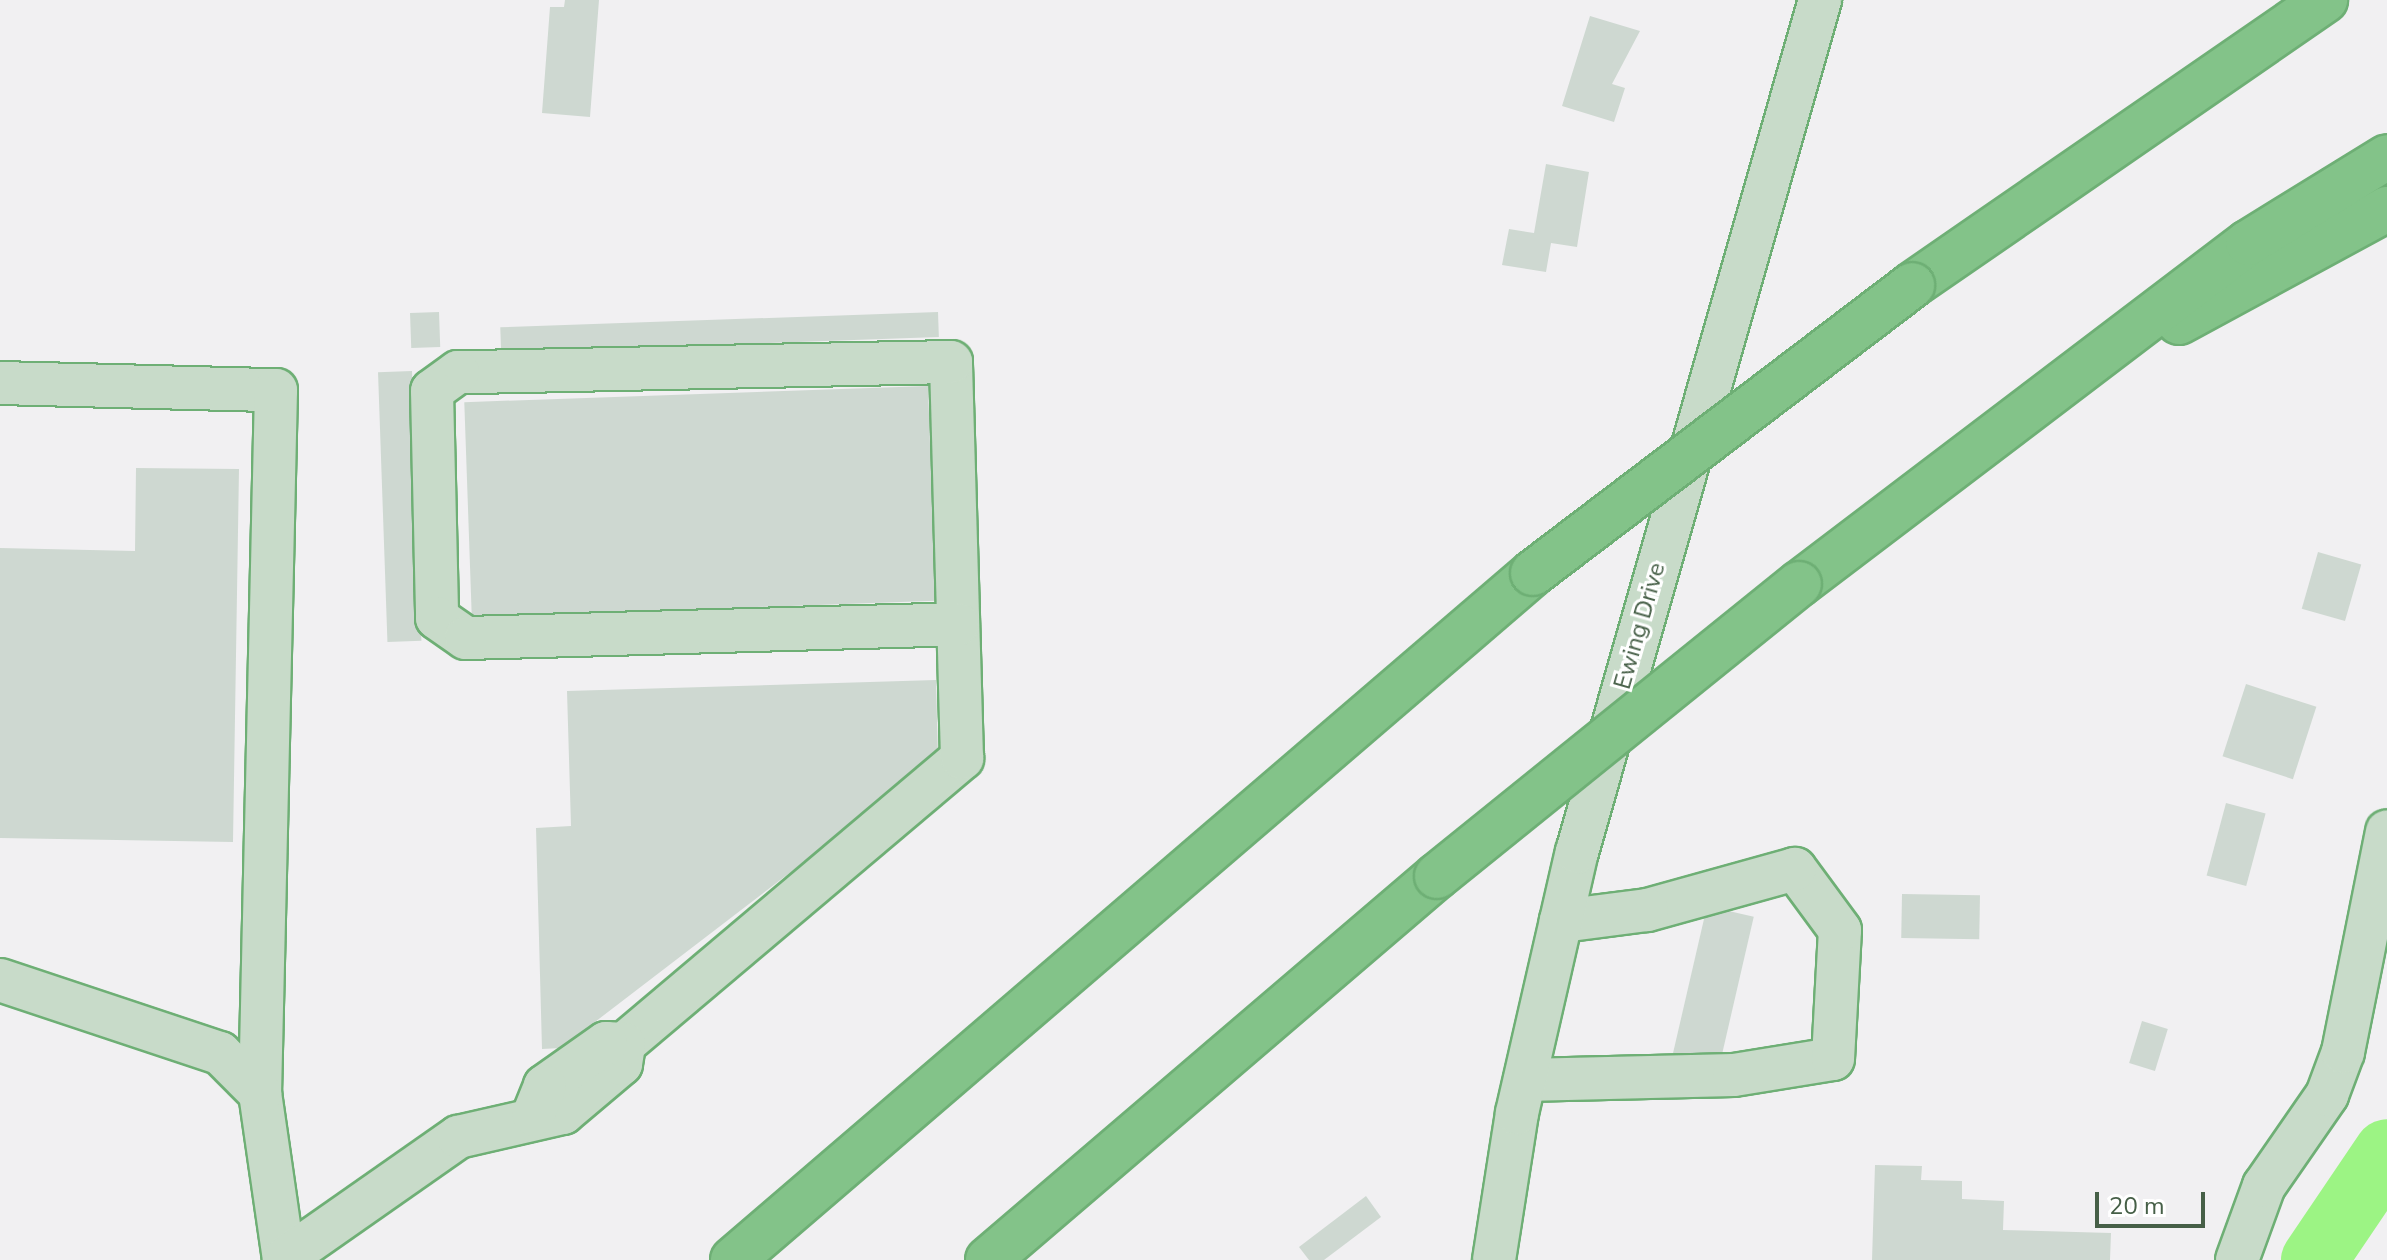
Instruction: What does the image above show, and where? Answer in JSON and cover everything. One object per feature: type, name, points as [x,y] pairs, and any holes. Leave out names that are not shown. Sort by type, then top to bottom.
[{"type":"highway","points":[[733,1260],[1533,573],[1912,285],[2200,92],[2325,0]]},
{"type":"highway","points":[[2200,92],[2360,0]]},
{"type":"highway","points":[[988,1260],[1437,876],[1799,584],[2029,404],[2248,243],[2387,157]]},
{"type":"highway","points":[[2029,404],[2387,209]]},
{"type":"street","name":"Ewing Drive","points":[[1494,1260],[1525,1080],[1561,921],[1820,0]]},
{"type":"street","points":[[0,383],[276,390],[260,1093],[284,1259],[458,1137],[533,1115],[563,1113],[621,1064],[624,1044],[962,758],[951,362],[458,372],[432,391],[437,618],[466,638],[958,624]]},
{"type":"street","points":[[2237,1260],[2264,1186],[2327,1095],[2343,1052],[2387,831]]},
{"type":"street","points":[[1525,1080],[1734,1075],[1833,1059],[1840,930],[1795,869],[1647,910],[1561,921]]},
{"type":"street","points":[[0,980],[220,1053],[260,1093]]},
{"type":"building","points":[[565,0],[599,0],[590,117],[542,113],[550,7],[564,7]]},
{"type":"building","points":[[1590,16],[1640,31],[1612,84],[1625,88],[1614,122],[1562,106]]},
{"type":"building","points":[[1546,164],[1589,172],[1577,247],[1551,243],[1546,272],[1502,265],[1509,229],[1534,233]]},
{"type":"building","points":[[439,312],[440,347],[411,348],[410,313]]},
{"type":"building","points":[[938,312],[939,337],[501,352],[500,327]]},
{"type":"building","points":[[412,371],[421,641],[387,642],[378,372]]},
{"type":"building","points":[[928,386],[936,601],[472,617],[464,402]]},
{"type":"building","points":[[136,468],[239,469],[233,842],[0,838],[0,548],[135,551]]},
{"type":"building","points":[[2318,552],[2361,564],[2345,621],[2302,609]]},
{"type":"building","points":[[936,680],[938,759],[561,1048],[542,1049],[536,828],[571,826],[567,691]]},
{"type":"building","points":[[2246,684],[2316,707],[2293,779],[2223,756]]},
{"type":"building","points":[[2226,803],[2266,814],[2246,886],[2207,875]]},
{"type":"building","points":[[1902,894],[1980,895],[1979,939],[1901,938]]},
{"type":"building","points":[[1707,906],[1754,917],[1720,1065],[1673,1054]]},
{"type":"building","points":[[2142,1021],[2168,1029],[2155,1071],[2129,1063]]},
{"type":"building","points":[[1875,1165],[1922,1166],[1921,1180],[1962,1181],[1962,1199],[2004,1201],[2003,1230],[2111,1233],[2110,1260],[1872,1260]]},
{"type":"building","points":[[1366,1196],[1381,1217],[1324,1260],[1309,1260],[1299,1247]]},
{"type":"waterway","points":[[2314,1260],[2387,1152]]}]
